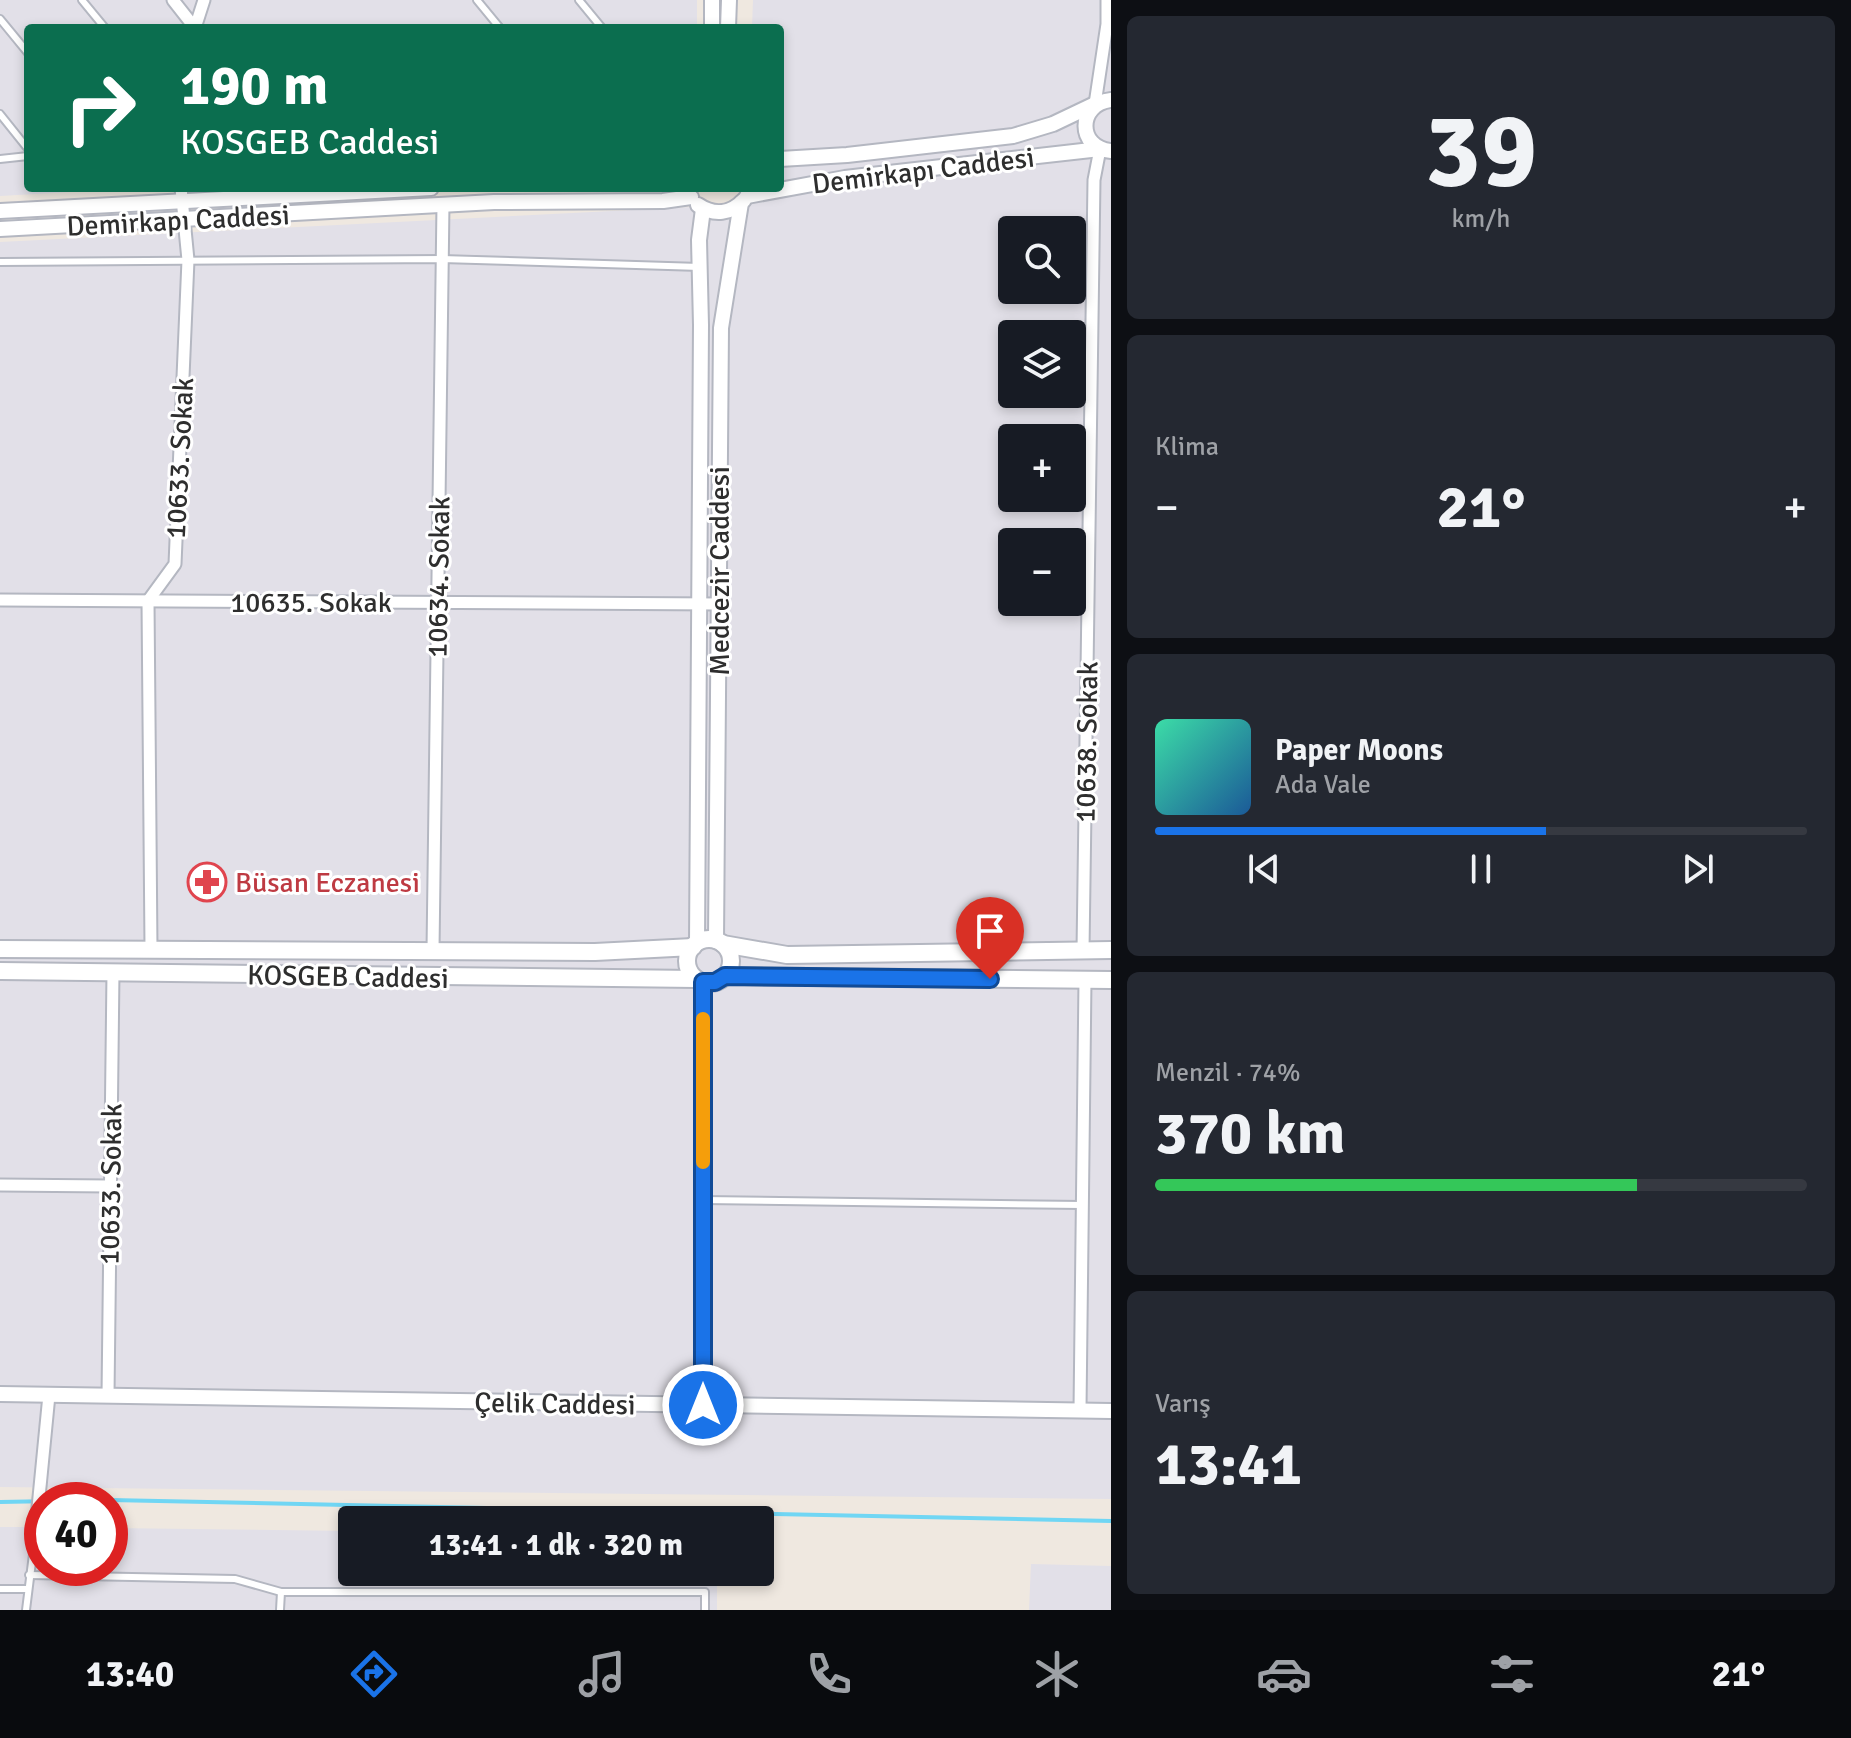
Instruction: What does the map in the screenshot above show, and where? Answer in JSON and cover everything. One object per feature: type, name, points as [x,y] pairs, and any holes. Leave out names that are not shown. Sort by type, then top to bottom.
[{"type":"main road","points":[[720,942],[728,950],[731,963],[725,976]]},
{"type":"main road","points":[[1111,950],[787,955],[720,942],[695,945],[689,953],[688,967],[700,980],[715,982],[725,976],[1111,980]]},
{"type":"main road","name":"KOSGEB Caddesi","points":[[0,949],[595,952],[695,945]]},
{"type":"main road","name":"KOSGEB Caddesi","points":[[0,971],[700,980]]},
{"type":"street","points":[[173,0],[192,24]]},
{"type":"street","points":[[196,24],[204,0]]},
{"type":"street","points":[[712,0],[712,24]]},
{"type":"street","points":[[728,24],[729,0]]},
{"type":"street","points":[[1106,150],[1091,143],[1084,128],[1088,113],[1095,104],[1107,24],[1107,0]]},
{"type":"street","points":[[1107,24],[1111,43]]},
{"type":"street","name":"Demirkapı Caddesi","points":[[784,159],[847,155],[1013,136],[1053,124],[1095,104],[1111,100]]},
{"type":"street","name":"Demirkapı Caddesi","points":[[784,189],[831,180],[1106,150]]},
{"type":"street","name":"10638. Sokak","points":[[1083,950],[1094,180],[1106,150]]},
{"type":"street","name":"Demirkapı Caddesi","points":[[0,211],[182,194],[265,192]]},
{"type":"street","points":[[690,192],[703,209]]},
{"type":"street","name":"Demirkapı Caddesi","points":[[0,229],[443,204],[663,201],[690,192]]},
{"type":"street","name":"Demirkapı Caddesi","points":[[703,209],[727,212],[746,196],[767,192]]},
{"type":"street","name":"10633. Sokak","points":[[148,601],[175,564],[188,260],[182,194]]},
{"type":"street","name":"Medcezir Caddesi","points":[[720,942],[721,328],[746,196]]},
{"type":"street","name":"10634. Sokak","points":[[433,950],[443,204]]},
{"type":"street","name":"Medcezir Caddesi","points":[[695,945],[699,240],[703,209]]},
{"type":"street","name":"10635. Sokak","points":[[0,600],[719,604]]},
{"type":"street","points":[[148,601],[151,948]]},
{"type":"street","name":"10633. Sokak","points":[[108,1396],[113,972]]},
{"type":"street","points":[[700,980],[703,1405]]},
{"type":"street","points":[[1080,1410],[1085,980]]},
{"type":"street","points":[[0,1185],[110,1186]]},
{"type":"street","name":"Çelik Caddesi","points":[[0,1394],[1111,1411]]},
{"type":"street","points":[[41,1482],[49,1395]]},
{"type":"lane","points":[[82,0],[102,24]]},
{"type":"lane","points":[[477,0],[497,24]]},
{"type":"lane","points":[[579,0],[599,24]]},
{"type":"lane","points":[[0,19],[24,48]]},
{"type":"lane","points":[[0,114],[24,144]]},
{"type":"lane","points":[[0,159],[24,156]]},
{"type":"lane","points":[[0,262],[442,259],[700,267]]},
{"type":"lane","points":[[703,1200],[1082,1205]]},
{"type":"lane","points":[[128,1577],[235,1579],[281,1592],[705,1592],[705,1610]]},
{"type":"lane","points":[[26,1610],[28,1586]]},
{"type":"lane","points":[[0,1589],[28,1589]]},
{"type":"lane","points":[[280,1610],[281,1592]]},
{"type":"shaded area","points":[[0,0],[697,0],[697,24],[24,24],[24,192],[71,192],[0,196]]},
{"type":"shaded area","points":[[753,0],[1111,0],[1111,1499],[128,1488],[128,1482],[24,1482],[24,1487],[0,1487],[0,242],[750,204],[750,192],[784,192],[784,24],[752,24]]},
{"type":"shaded area","points":[[0,1527],[24,1527],[24,1586],[128,1586],[128,1528],[338,1531],[338,1586],[717,1586],[717,1610],[0,1610]]},
{"type":"shaded area","points":[[1031,1564],[1111,1566],[1111,1610],[1029,1610]]},
{"type":"waterway","points":[[128,1500],[1111,1521]]},
{"type":"waterway","points":[[0,1502],[24,1502]]},
{"type":"slow traffic","points":[[703,1019],[703,1162]]},
{"type":"place","name":"Büsan Eczanesi","points":[[207,882]]},
{"type":"route","points":[[703,1405],[703,982],[715,982],[725,976],[990,979]]}]
